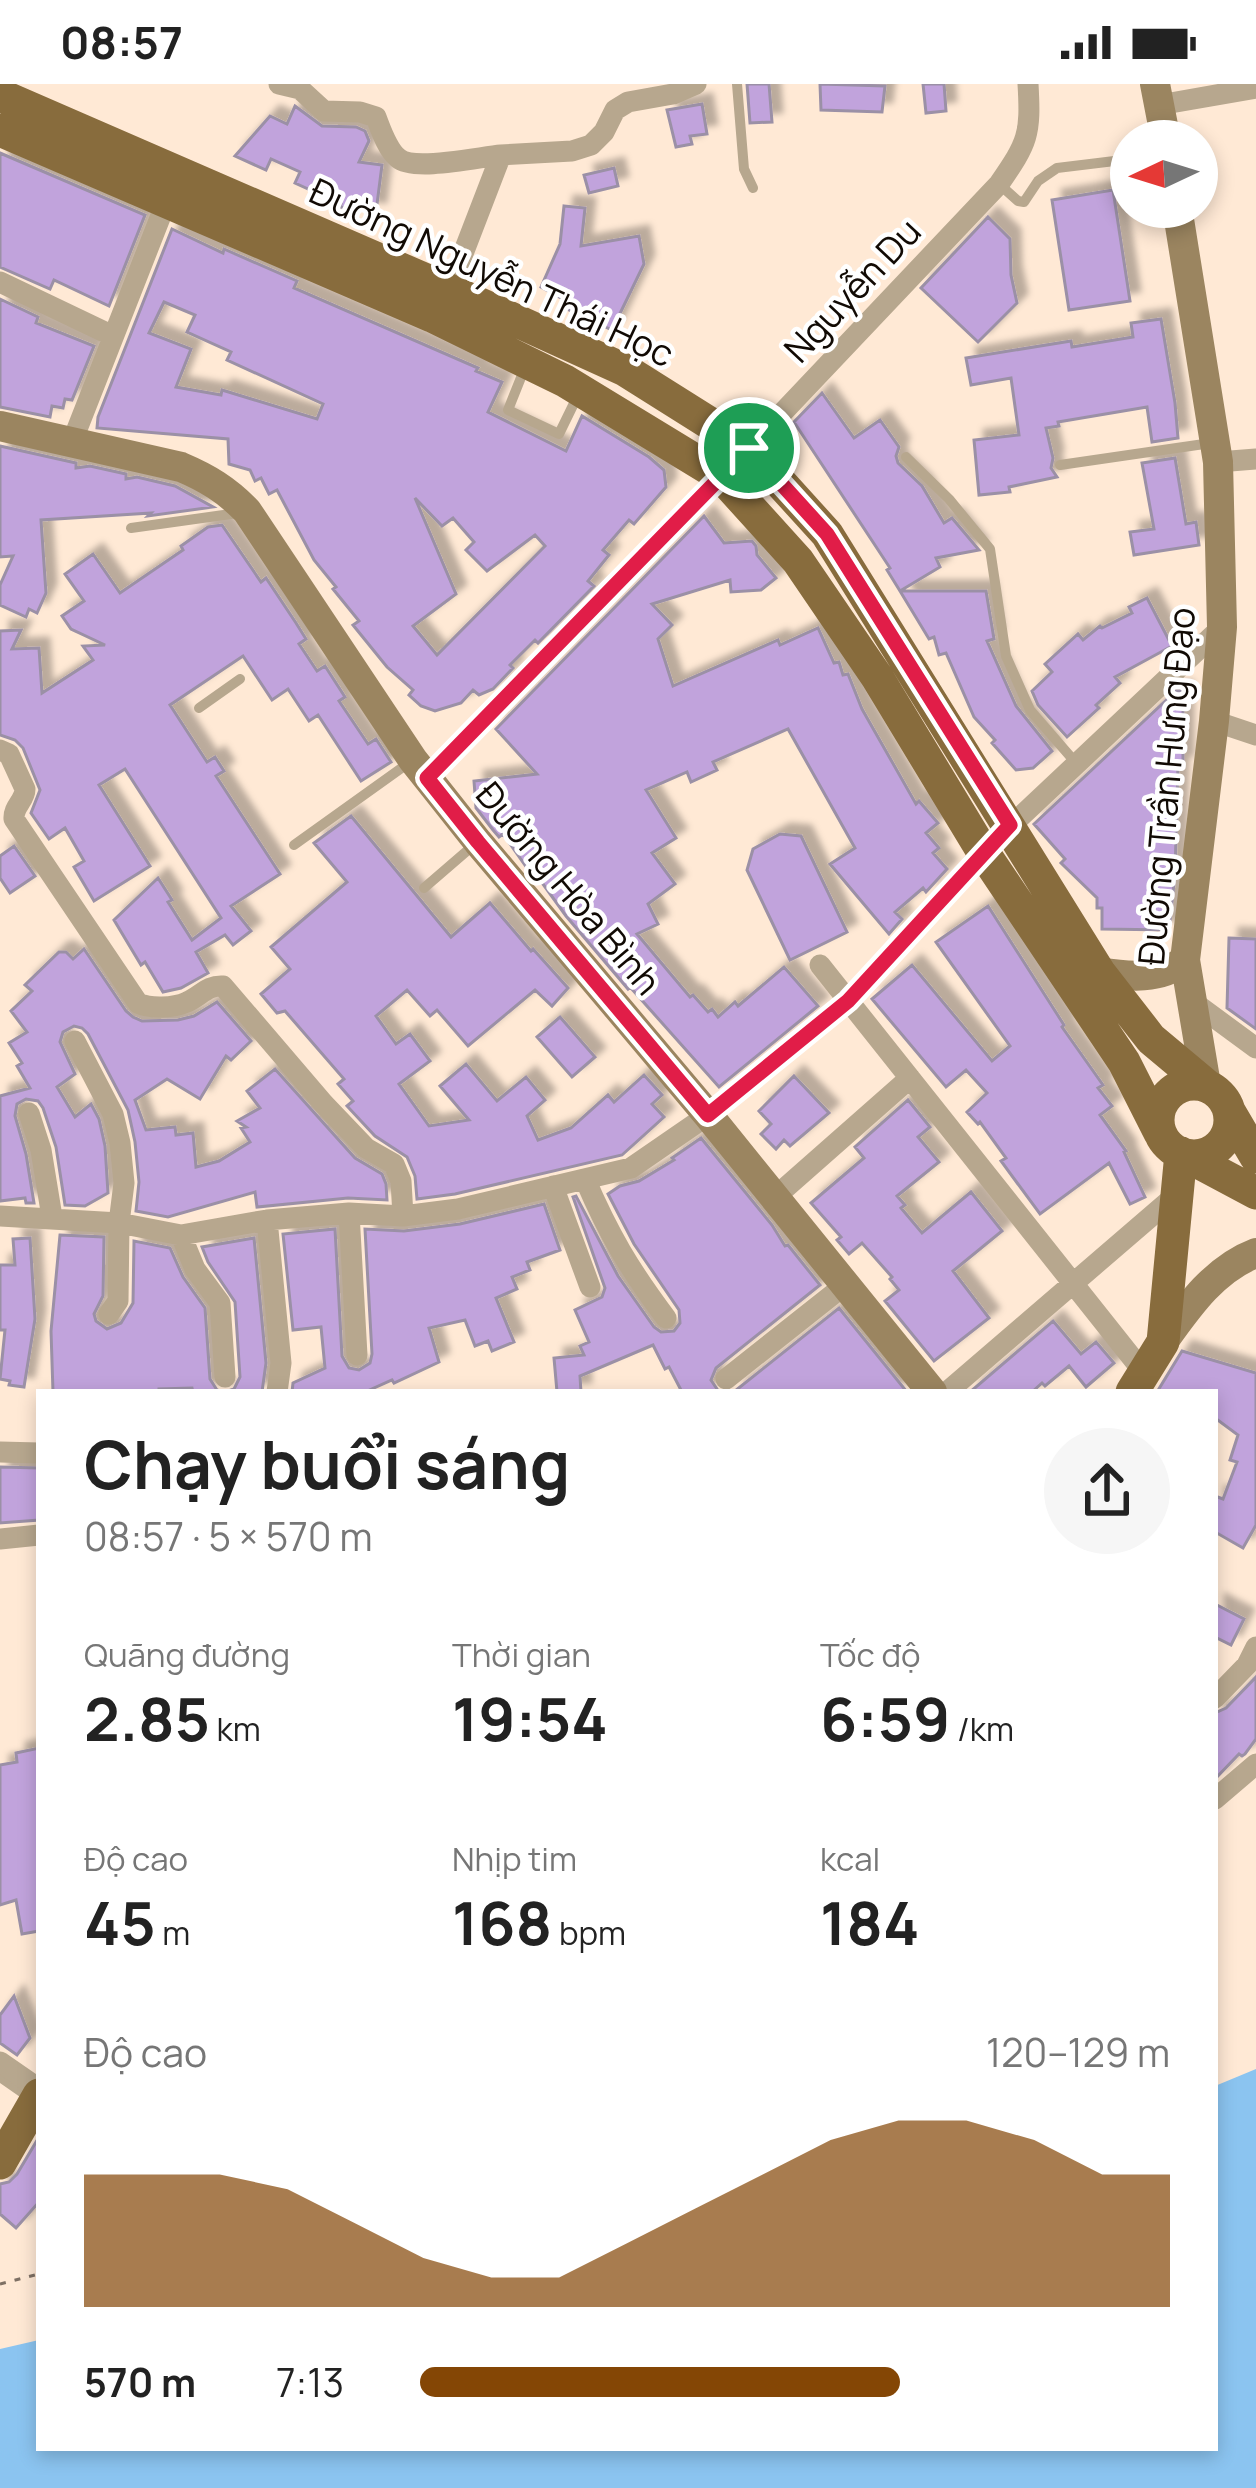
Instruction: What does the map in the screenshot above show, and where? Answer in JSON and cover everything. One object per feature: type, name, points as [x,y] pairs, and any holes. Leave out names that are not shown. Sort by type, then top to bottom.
[{"type":"main road","name":"Đường Nguyễn Thái Học","points":[[0,95],[625,370],[749,448],[827,534],[1099,972],[1151,1039],[1217,1098],[1256,1157]]},
{"type":"main road","name":"Đường Nguyễn Thái Học","points":[[0,130],[432,316],[580,390],[722,476],[798,561],[877,677],[982,852],[1124,1062],[1171,1143]]},
{"type":"main road","points":[[1139,1383],[1163,1342],[1178,1193],[1171,1143],[1158,1121],[1160,1110],[1172,1090],[1194,1084],[1217,1098],[1228,1133],[1222,1143],[1203,1155],[1171,1143]]},
{"type":"main road","points":[[1171,1143],[1256,1192]]},
{"type":"main road","points":[[0,2163],[36,2100]]},
{"type":"street","points":[[279,84],[300,89],[324,111],[376,117],[392,153],[403,163],[420,164],[572,151],[591,145],[615,110],[628,102],[673,94],[696,84]]},
{"type":"street","name":"Nguyễn Du","points":[[420,769],[722,476],[999,184],[1028,139],[1028,84]]},
{"type":"street","points":[[1157,94],[1256,88]]},
{"type":"street","points":[[449,290],[501,155]]},
{"type":"street","points":[[72,442],[167,200]]},
{"type":"street","name":"Đường Trần Hưng Đạo","points":[[1180,228],[1216,452],[1222,627],[1185,960],[1217,1098]]},
{"type":"street","points":[[0,282],[113,336]]},
{"type":"street","name":"Đường Hòa Bình","points":[[0,426],[181,467],[228,491],[247,511],[420,769],[930,1389]]},
{"type":"street","points":[[1216,452],[1256,459]]},
{"type":"street","points":[[0,1216],[119,1223],[182,1235],[267,1220],[349,1213],[403,1216],[458,1209],[631,1168],[708,1115],[848,1001],[982,852],[1222,627]]},
{"type":"street","points":[[1214,721],[1256,735]]},
{"type":"street","points":[[0,750],[9,754],[25,789],[14,819],[138,1003],[146,1008],[184,1004],[213,985],[223,986],[352,1134],[394,1165],[401,1181],[403,1216]]},
{"type":"street","points":[[1099,972],[1145,976],[1165,972],[1185,960]]},
{"type":"street","points":[[820,965],[1073,1283],[1139,1383]]},
{"type":"street","points":[[1192,1001],[1256,1048]]},
{"type":"street","points":[[75,1041],[113,1114],[124,1183],[118,1301],[109,1314]]},
{"type":"street","points":[[775,1197],[910,1078]]},
{"type":"street","points":[[28,1113],[41,1150],[52,1217]]},
{"type":"street","points":[[585,1179],[622,1257],[667,1318]]},
{"type":"street","points":[[553,1186],[590,1287]]},
{"type":"street","points":[[950,1389],[1178,1193]]},
{"type":"street","points":[[349,1213],[357,1354]]},
{"type":"street","points":[[267,1220],[281,1364],[278,1389]]},
{"type":"street","points":[[182,1235],[194,1269],[220,1303],[225,1377]]},
{"type":"street","points":[[1163,1342],[1196,1295],[1256,1253]]},
{"type":"street","points":[[726,1379],[846,1284]]},
{"type":"street","points":[[0,1452],[36,1453]]},
{"type":"street","points":[[0,1539],[36,1535]]},
{"type":"street","points":[[1218,1695],[1247,1665],[1256,1647]]},
{"type":"street","points":[[1218,1796],[1256,1764]]},
{"type":"street","points":[[0,2062],[36,2094]]},
{"type":"lane","points":[[737,84],[744,169],[753,188]]},
{"type":"lane","points":[[999,184],[1024,202],[1038,182],[1057,168],[1110,162]]},
{"type":"lane","points":[[527,363],[508,410],[559,434],[580,390]]},
{"type":"lane","points":[[1060,465],[1216,452]]},
{"type":"lane","points":[[906,458],[949,499],[990,550],[1006,656],[1030,710],[1076,764]]},
{"type":"lane","points":[[131,528],[247,511]]},
{"type":"lane","points":[[199,708],[240,679]]},
{"type":"lane","points":[[294,845],[420,769]]},
{"type":"lane","points":[[424,888],[478,842]]},
{"type":"lane","points":[[0,2077],[36,2095]]},
{"type":"path","points":[[0,2284],[36,2275]]},
{"type":"water","points":[[1256,2069],[1256,2488],[0,2488],[0,2349],[36,2341],[36,2451],[1218,2451],[1218,2085]]},
{"type":"building","points":[[747,84],[769,84],[772,122],[750,123]]},
{"type":"building","points":[[820,84],[885,86],[882,112],[821,110]]},
{"type":"building","points":[[923,84],[944,84],[946,111],[926,113]]},
{"type":"building","points":[[702,104],[707,134],[690,136],[692,144],[676,147],[667,110]]},
{"type":"building","points":[[295,106],[322,126],[365,131],[369,141],[359,162],[382,165],[376,212],[340,207],[295,183],[300,172],[271,159],[266,170],[235,156],[270,116],[287,124]]},
{"type":"building","points":[[0,153],[145,215],[109,306],[54,280],[50,289],[0,267]]},
{"type":"building","points":[[614,168],[618,186],[589,193],[584,175]]},
{"type":"building","points":[[1110,190],[1110,228],[1119,228],[1130,301],[1069,310],[1052,200]]},
{"type":"building","points":[[564,206],[585,208],[581,246],[639,236],[644,264],[612,330],[567,309],[570,303],[541,287],[560,244]]},
{"type":"building","points":[[988,217],[1010,239],[1017,303],[978,342],[921,288]]},
{"type":"building","points":[[172,229],[297,281],[294,288],[478,368],[476,371],[502,382],[488,412],[566,451],[582,416],[649,457],[664,470],[666,487],[603,550],[609,555],[588,581],[594,586],[510,665],[513,668],[493,689],[479,695],[473,690],[461,703],[435,711],[409,695],[413,690],[353,625],[359,621],[314,560],[277,490],[269,494],[261,478],[255,481],[250,470],[229,464],[228,439],[97,428]],"holes":[[[164,302],[195,315],[187,332],[231,352],[227,360],[323,404],[317,419],[222,390],[221,395],[176,387],[191,349],[149,333]],[[415,498],[442,526],[453,518],[474,542],[466,550],[487,571],[535,535],[545,546],[437,655],[413,626],[456,594]]]},
{"type":"building","points":[[0,299],[38,317],[36,323],[94,346],[72,400],[65,399],[63,408],[52,406],[50,417],[0,407]]},
{"type":"building","points":[[1161,319],[1178,438],[1152,442],[1147,407],[1058,422],[1059,426],[1046,428],[1051,468],[1057,477],[1009,487],[1010,492],[979,495],[974,440],[1019,435],[1011,378],[971,385],[966,358],[1071,341],[1072,347],[1133,337],[1131,323]]},
{"type":"building","points":[[822,393],[854,438],[880,420],[899,447],[898,463],[922,486],[944,523],[952,518],[979,550],[936,558],[940,567],[900,591],[890,568],[794,422]]},
{"type":"building","points":[[0,446],[76,463],[76,468],[90,466],[126,474],[126,479],[175,486],[213,507],[148,516],[151,513],[41,520],[46,593],[37,613],[29,609],[26,617],[0,605],[0,585],[13,556],[0,557]]},
{"type":"building","points":[[1175,458],[1186,524],[1196,522],[1199,545],[1134,555],[1130,532],[1154,529],[1142,463]]},
{"type":"building","points":[[704,516],[724,543],[752,541],[776,578],[761,590],[731,592],[730,580],[652,604],[672,625],[658,639],[673,686],[778,640],[780,645],[818,628],[834,663],[839,662],[843,675],[848,674],[862,709],[916,804],[919,801],[938,823],[926,833],[939,848],[933,853],[947,869],[926,892],[923,888],[895,912],[902,919],[889,934],[830,864],[855,848],[788,729],[713,762],[717,770],[691,782],[687,772],[646,790],[676,838],[652,853],[675,884],[648,904],[658,924],[637,934],[690,997],[718,1017],[784,967],[818,1006],[719,1087],[628,989],[503,834],[499,837],[493,830],[476,808],[474,781],[537,774],[496,729]]},
{"type":"building","points":[[222,525],[296,623],[306,639],[299,644],[317,671],[325,666],[345,697],[339,701],[368,744],[376,739],[391,762],[361,781],[318,715],[309,721],[288,689],[272,700],[243,656],[170,705],[207,762],[215,757],[224,771],[216,776],[280,874],[231,906],[251,931],[233,945],[225,935],[196,952],[208,973],[163,992],[114,920],[158,878],[192,940],[221,918],[125,769],[99,785],[150,866],[94,901],[74,867],[84,861],[65,828],[49,839],[31,813],[40,790],[23,748],[0,735],[0,631],[21,630],[12,649],[39,648],[42,693],[93,660],[83,646],[105,645],[71,629],[62,616],[84,601],[65,574],[93,554],[120,593],[208,527]]},
{"type":"building","points":[[900,591],[986,591],[994,639],[987,641],[1016,706],[1052,751],[1033,768],[1016,770],[992,743],[995,740],[974,717],[946,653],[939,655],[934,637],[929,639]]},
{"type":"building","points":[[1147,598],[1172,646],[1115,677],[1120,683],[1067,737],[1038,705],[1032,691],[1052,672],[1045,664],[1078,634],[1083,640],[1100,626],[1132,613],[1129,607]]},
{"type":"building","points":[[1176,691],[1183,691],[1183,765],[1178,765],[1169,930],[1102,929],[1097,898],[1061,863],[1065,859],[1034,824]]},
{"type":"building","points":[[351,816],[451,937],[490,903],[568,988],[552,1006],[535,990],[468,1046],[437,1010],[430,1016],[407,990],[376,1016],[396,1044],[410,1034],[430,1061],[399,1084],[429,1126],[469,1120],[440,1086],[466,1064],[497,1101],[526,1077],[545,1100],[527,1116],[538,1140],[571,1128],[608,1095],[614,1102],[644,1075],[662,1095],[652,1104],[664,1117],[622,1155],[417,1199],[407,1157],[375,1136],[347,1106],[353,1101],[338,1084],[344,1079],[285,1011],[277,1013],[261,994],[290,969],[271,947],[347,882],[314,843]]},
{"type":"building","points":[[780,834],[801,836],[847,932],[790,960],[747,870],[753,849]]},
{"type":"building","points":[[14,846],[35,876],[10,893],[0,878],[0,856]]},
{"type":"building","points":[[988,906],[1103,1085],[1098,1088],[1112,1106],[1100,1115],[1126,1151],[1145,1197],[1130,1204],[1109,1163],[1040,1214],[1001,1161],[1006,1158],[967,1112],[987,1093],[966,1070],[946,1087],[872,999],[912,965],[992,1061],[1010,1046],[936,942]]},
{"type":"building","points":[[1229,938],[1256,939],[1256,1029],[1227,1008]]},
{"type":"building","points":[[84,949],[133,1017],[178,1020],[217,1002],[251,1041],[231,1060],[226,1056],[200,1099],[167,1079],[135,1100],[146,1130],[175,1127],[176,1135],[193,1133],[196,1167],[219,1161],[250,1142],[241,1128],[246,1127],[237,1121],[260,1108],[247,1091],[275,1069],[355,1158],[382,1174],[387,1200],[348,1198],[257,1207],[255,1192],[168,1217],[136,1211],[139,1182],[128,1110],[88,1034],[74,1026],[63,1032],[60,1042],[75,1074],[57,1087],[75,1117],[91,1104],[99,1119],[108,1193],[85,1206],[65,1205],[56,1147],[43,1108],[38,1101],[26,1099],[17,1104],[15,1116],[34,1203],[26,1203],[25,1198],[0,1201],[0,1096],[30,1088],[9,1043],[27,1032],[11,1011],[32,991],[25,985],[59,952],[73,959]]},
{"type":"building","points":[[560,1017],[595,1057],[572,1077],[537,1037]]},
{"type":"building","points":[[794,1076],[829,1113],[790,1146],[784,1140],[776,1149],[761,1134],[771,1124],[759,1111]]},
{"type":"building","points":[[908,1100],[930,1127],[918,1137],[939,1162],[897,1196],[905,1205],[901,1208],[922,1233],[971,1192],[1002,1231],[953,1271],[989,1318],[934,1361],[885,1301],[899,1290],[892,1277],[862,1243],[849,1254],[837,1240],[841,1237],[811,1203],[864,1158],[855,1147]]},
{"type":"building","points":[[701,1138],[820,1285],[716,1368],[711,1380],[717,1389],[680,1389],[653,1345],[580,1376],[581,1389],[557,1389],[554,1358],[584,1355],[580,1346],[589,1342],[575,1310],[602,1297],[605,1288],[573,1197],[654,1327],[674,1331],[680,1323],[679,1310],[634,1244],[608,1194],[639,1181]]},
{"type":"building","points":[[544,1204],[560,1250],[527,1262],[530,1270],[512,1277],[517,1289],[496,1298],[514,1342],[492,1351],[488,1341],[475,1346],[465,1320],[429,1328],[439,1362],[394,1383],[372,1389],[292,1389],[293,1383],[325,1368],[321,1327],[293,1330],[283,1234],[335,1229],[342,1356],[349,1368],[359,1370],[370,1363],[372,1354],[365,1229],[404,1231],[460,1224]]},
{"type":"building","points":[[60,1235],[104,1237],[103,1296],[94,1314],[107,1329],[121,1323],[133,1303],[134,1241],[170,1248],[205,1308],[210,1379],[216,1389],[53,1389],[51,1331]]},
{"type":"building","points":[[30,1238],[35,1319],[24,1387],[0,1379],[5,1330],[0,1330],[0,1265],[15,1265],[13,1239]]},
{"type":"building","points":[[254,1238],[266,1363],[262,1389],[234,1389],[240,1377],[235,1302],[202,1247]]},
{"type":"building","points":[[839,1308],[905,1389],[738,1389]]},
{"type":"building","points":[[1053,1321],[1081,1354],[1096,1342],[1114,1363],[1086,1387],[1069,1366],[1035,1389],[974,1389]]},
{"type":"building","points":[[1182,1351],[1256,1373],[1256,1525],[1243,1548],[1218,1534],[1218,1497],[1223,1499],[1237,1462],[1230,1460],[1238,1435],[1218,1420],[1218,1389],[1159,1389]]},
{"type":"building","points":[[0,1467],[36,1468],[36,1520],[0,1523]]},
{"type":"building","points":[[1218,1606],[1244,1619],[1231,1645],[1218,1638]]},
{"type":"building","points":[[1256,1677],[1256,1739],[1218,1776],[1218,1712]]},
{"type":"building","points":[[36,1749],[36,1932],[22,1934],[16,1900],[0,1905],[0,1765],[17,1762],[16,1753]]},
{"type":"building","points":[[14,1996],[30,2038],[17,2055],[0,2043],[0,2015]]},
{"type":"building","points":[[36,2142],[36,2205],[16,2228],[0,2214],[0,2184],[17,2174]]},
{"type":"route","points":[[749,448],[827,534],[1010,825],[848,1001],[708,1115],[427,778],[749,448]]}]
